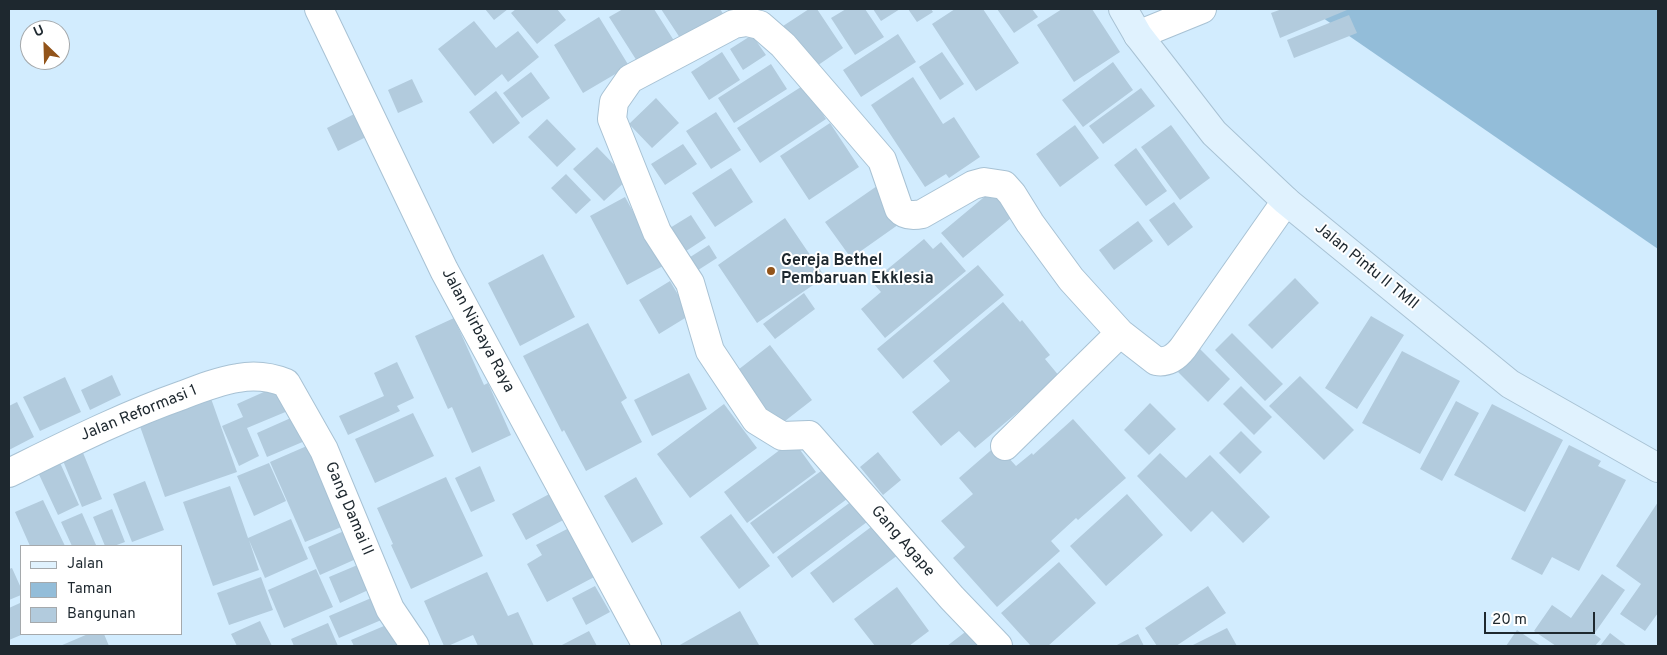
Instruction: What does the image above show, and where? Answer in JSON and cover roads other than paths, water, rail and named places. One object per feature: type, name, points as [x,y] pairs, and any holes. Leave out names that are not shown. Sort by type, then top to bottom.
[{"type":"street","name":"Jalan Nirbaya Raya","points":[[319,9],[444,270],[647,646]]},
{"type":"street","name":"Jalan Pintu II TMII","points":[[1123,9],[1138,34],[1214,133],[1286,201],[1510,384],[1658,468]]},
{"type":"street","points":[[1138,34],[1202,9]]},
{"type":"street","name":"Gang Agape","points":[[998,646],[952,598],[809,435],[782,436],[756,420],[710,352],[690,284],[658,232],[612,119],[614,102],[630,79],[734,24],[747,22],[760,25],[783,45],[882,160],[898,209],[902,213],[914,216],[922,214],[973,185],[984,182],[1004,185],[1071,279],[1120,333]]},
{"type":"street","points":[[1005,446],[1120,333],[1156,361],[1163,362],[1177,355],[1184,348],[1286,201]]},
{"type":"street","name":"Jalan Reformasi 1","points":[[9,473],[90,433],[155,404],[206,386],[238,378],[257,376],[275,378]]},
{"type":"street","name":"Gang Damai II","points":[[275,378],[286,383],[324,450],[390,609],[415,646]]},
{"type":"place","name":"Gereja Bethel Pembaruan Ekklesia","points":[[771,271]]}]
